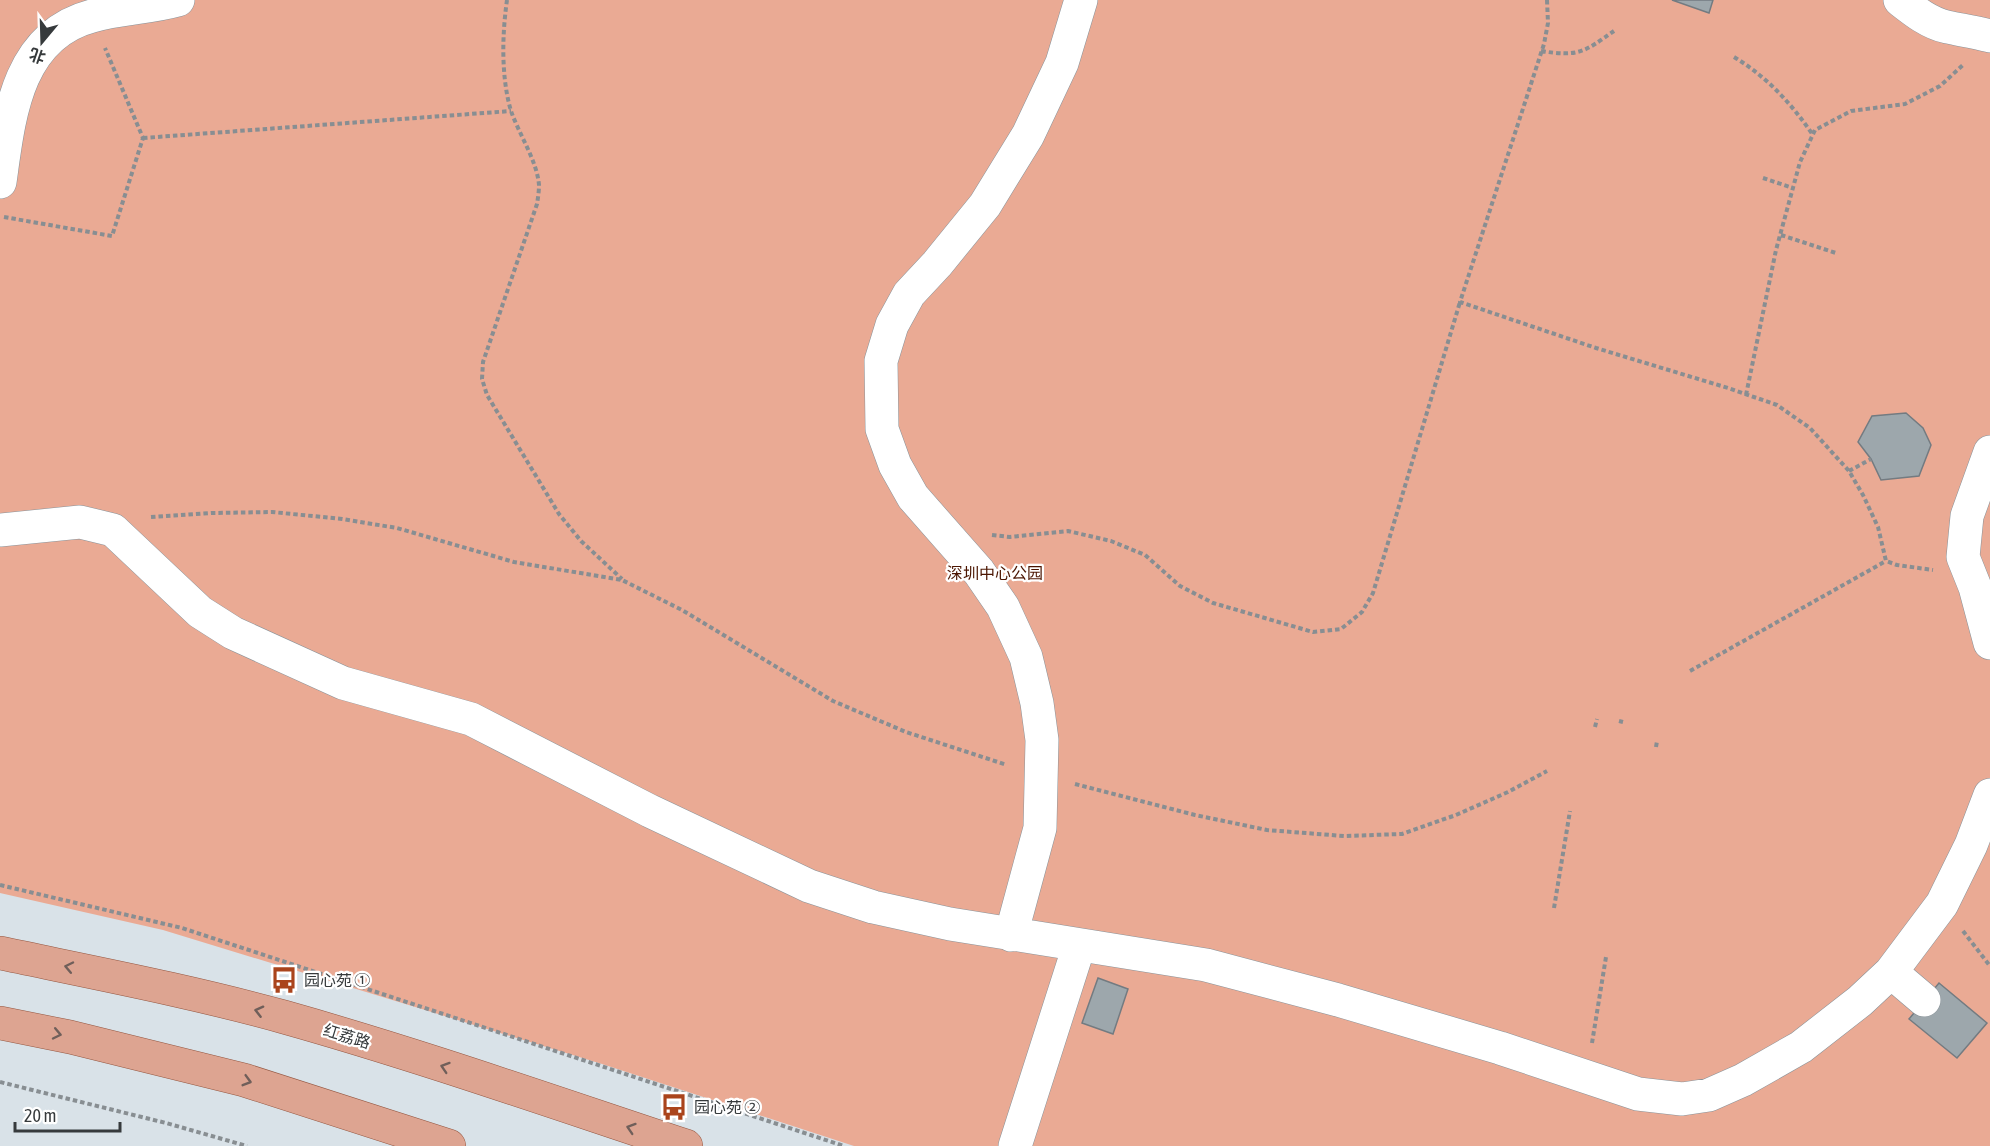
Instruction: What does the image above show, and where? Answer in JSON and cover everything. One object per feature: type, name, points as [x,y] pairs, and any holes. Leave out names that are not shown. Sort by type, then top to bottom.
[{"type":"main road","name":"红荔路","points":[[0,952],[148,984],[292,1020],[405,1054],[686,1146]]},
{"type":"main road","points":[[0,1023],[105,1045],[244,1080],[449,1146]]},
{"type":"lane","points":[[0,182],[9,124],[23,75],[36,54],[52,36],[91,16],[178,0]]},
{"type":"lane","points":[[1011,935],[1040,828],[1042,740],[1037,703],[1026,657],[1003,607],[979,572],[913,497],[895,465],[882,429],[881,361],[892,325],[909,294],[937,264],[985,205],[1028,135],[1062,63],[1081,0]]},
{"type":"lane","points":[[1900,0],[1919,15],[1945,27],[1982,33]]},
{"type":"lane","points":[[1990,452],[1967,516],[1962,557],[1975,587],[1990,643]]},
{"type":"lane","points":[[0,530],[80,522],[113,530],[200,612],[233,633],[343,683],[471,719],[650,811],[809,886],[873,907],[1011,935],[1206,965],[1338,1000],[1638,1094],[1682,1100],[1709,1095],[1743,1080],[1801,1047],[1860,1001],[1891,972],[1942,904],[1971,845],[1990,795]]},
{"type":"lane","points":[[1015,1146],[1079,946]]},
{"type":"lane","points":[[1891,972],[1924,1000]]},
{"type":"path","points":[[507,0],[504,44],[505,79],[511,111],[533,164],[539,185],[537,204],[483,363],[482,379],[487,395],[559,513],[581,541],[622,580],[682,610],[833,701],[906,732],[987,760],[1119,797],[1267,830],[1344,836],[1402,834],[1456,815],[1508,792],[1547,771]]},
{"type":"path","points":[[986,534],[1010,537],[1068,531],[1111,541],[1146,555],[1180,586],[1213,603],[1313,632],[1341,629],[1362,612],[1372,593],[1460,302],[1541,51],[1548,23],[1547,0]]},
{"type":"path","points":[[0,217],[112,236],[144,138],[91,16]]},
{"type":"path","points":[[1541,51],[1558,54],[1581,52],[1614,31]]},
{"type":"path","points":[[1746,395],[1793,188],[1800,162],[1815,130],[1851,111],[1905,104],[1940,86],[1963,66],[1982,33]]},
{"type":"path","points":[[1734,57],[1778,91],[1813,135]]},
{"type":"path","points":[[144,138],[511,111]]},
{"type":"path","points":[[1763,178],[1793,188]]},
{"type":"path","points":[[1781,235],[1836,253]]},
{"type":"path","points":[[1460,302],[1575,342],[1777,405],[1810,428],[1849,471],[1878,527],[1886,561]]},
{"type":"path","points":[[1849,471],[1871,459]]},
{"type":"path","points":[[113,530],[148,517],[272,512],[342,519],[397,528],[514,562],[622,580]]},
{"type":"path","points":[[1690,671],[1886,561],[1897,565],[1938,571],[1962,557]]},
{"type":"path","points":[[1595,727],[1597,719]]},
{"type":"path","points":[[1656,747],[1657,741]]},
{"type":"path","points":[[1554,908],[1570,811]]},
{"type":"path","points":[[0,885],[182,928],[844,1146]]},
{"type":"path","points":[[1942,904],[1990,966]]},
{"type":"path","points":[[1586,1076],[1606,957]]},
{"type":"path","points":[[0,1082],[166,1123],[247,1146]]},
{"type":"green space","name":"深圳中心公园","points":[[0,0],[1990,0],[1990,1146],[854,1146],[602,1064],[163,930],[0,893]]},
{"type":"building","points":[[1672,0],[1713,0],[1709,13]]},
{"type":"building","points":[[1906,413],[1923,428],[1931,445],[1919,476],[1881,480],[1871,459],[1858,442],[1872,416]]},
{"type":"building","points":[[1098,978],[1128,989],[1113,1034],[1082,1023]]},
{"type":"building","points":[[1939,983],[1987,1023],[1957,1058],[1909,1019]]},
{"type":"place","name":"园心苑 ①","points":[[284,980]]},
{"type":"place","name":"园心苑 ②","points":[[674,1107]]}]
